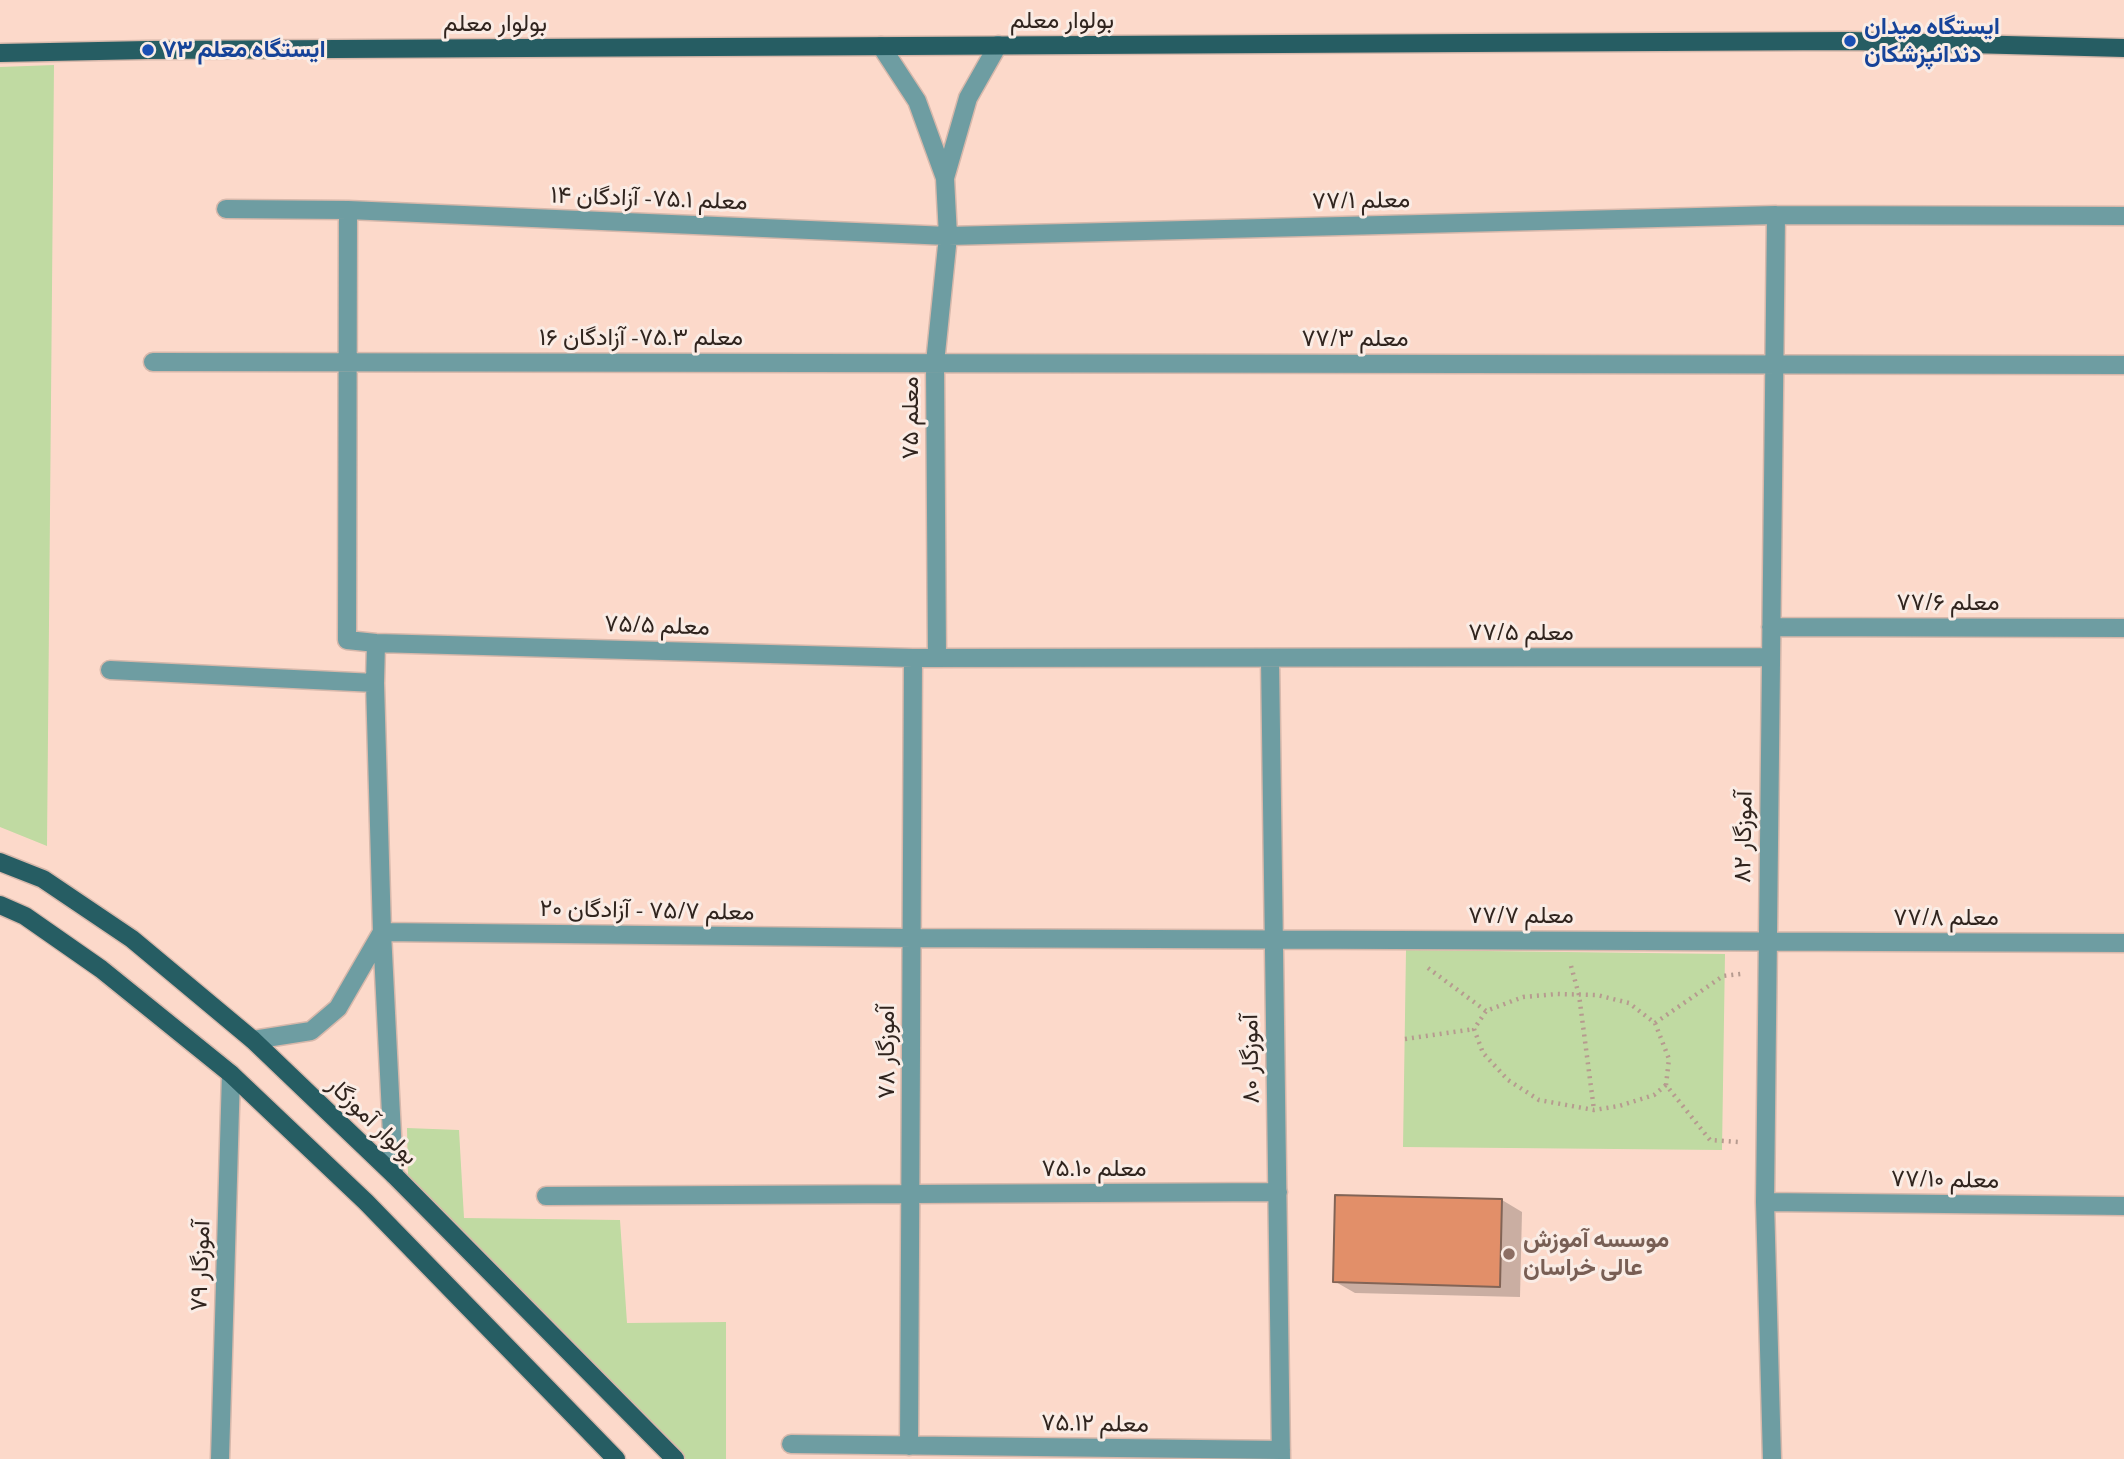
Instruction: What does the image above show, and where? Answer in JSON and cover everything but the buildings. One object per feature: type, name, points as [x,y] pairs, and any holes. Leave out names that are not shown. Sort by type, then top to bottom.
[{"type":"main road","name":"بولوار معلم","points":[[0,52],[1850,41],[2124,48]]},
{"type":"main road","name":"بولوار آموزگار","points":[[0,862],[43,878],[132,939],[253,1040],[394,1175],[675,1459]]},
{"type":"main road","points":[[0,905],[25,916],[101,969],[231,1074],[366,1202],[616,1459]]},
{"type":"street","points":[[881,46],[917,100],[945,178]]},
{"type":"street","points":[[945,178],[968,98],[998,46]]},
{"type":"street","name":"معلم ۷۵","points":[[937,658],[935,363],[948,236],[945,178]]},
{"type":"street","name":"معلم ۷۵.۱- آزادگان ۱۴","points":[[226,209],[348,210],[948,236]]},
{"type":"street","points":[[348,210],[348,362]]},
{"type":"street","name":"معلم ۷۷/۱","points":[[948,236],[1776,215],[2124,216]]},
{"type":"street","name":"آموزگار ۸۲","points":[[1772,1459],[1765,1144],[1776,215]]},
{"type":"street","name":"معلم ۷۵.۳- آزادگان ۱۶","points":[[153,362],[935,363]]},
{"type":"street","name":"معلم ۷۵/۵","points":[[348,362],[347,640],[376,643],[937,658]]},
{"type":"street","name":"معلم ۷۷/۳","points":[[935,363],[2124,365]]},
{"type":"street","name":"معلم ۷۷/۶","points":[[1771,627],[2124,628]]},
{"type":"street","points":[[376,643],[382,932],[394,1175]]},
{"type":"street","name":"آموزگار ۸۰","points":[[1270,657],[1281,1455]]},
{"type":"street","name":"معلم ۷۷/۵","points":[[937,658],[1771,657]]},
{"type":"street","name":"آموزگار ۷۸","points":[[909,1446],[914,658]]},
{"type":"street","points":[[110,670],[375,683]]},
{"type":"street","points":[[253,1040],[311,1031],[338,1008],[382,932]]},
{"type":"street","name":"معلم ۷۵/۷ - آزادگان ۲۰","points":[[382,932],[1274,939]]},
{"type":"street","name":"معلم ۷۷/۷","points":[[1274,939],[1768,942]]},
{"type":"street","name":"معلم ۷۷/۸","points":[[1768,942],[2124,943]]},
{"type":"street","name":"۷۹ آموزگار","points":[[220,1459],[231,1074]]},
{"type":"street","name":"معلم ۷۵.۱۰","points":[[546,1196],[1278,1192]]},
{"type":"street","name":"معلم ۷۷/۱۰","points":[[1765,1202],[2124,1206]]},
{"type":"street","name":"معلم ۷۵.۱۲","points":[[791,1444],[1281,1455]]},
{"type":"path","points":[[1409,940],[1416,959],[1486,1011]]},
{"type":"path","points":[[1565,941],[1579,995],[1594,1110]]},
{"type":"path","points":[[1655,1023],[1723,976],[1767,971]]},
{"type":"path","points":[[1405,1039],[1474,1029],[1486,1011],[1523,997],[1597,995],[1629,1003],[1655,1023],[1669,1059],[1666,1085],[1654,1095],[1619,1106],[1594,1110],[1539,1100],[1508,1080],[1483,1053],[1474,1029]]},
{"type":"path","points":[[1666,1085],[1710,1140],[1765,1144]]},
{"type":"green space","points":[[54,65],[47,846],[0,827],[0,67]]},
{"type":"green space","points":[[1406,950],[1725,954],[1722,1150],[1403,1147]]},
{"type":"green space","points":[[407,1128],[459,1130],[464,1218],[620,1220],[627,1323],[726,1322],[726,1459],[683,1459],[408,1176]]},
{"type":"place","name":"ایستگاه میدان دندانپزشکان","points":[[1850,41]]},
{"type":"place","name":"ایستگاه معلم ۷۳","points":[[148,50]]},
{"type":"place","name":"موسسه آموزش عالی خراسان","points":[[1509,1254]]}]
